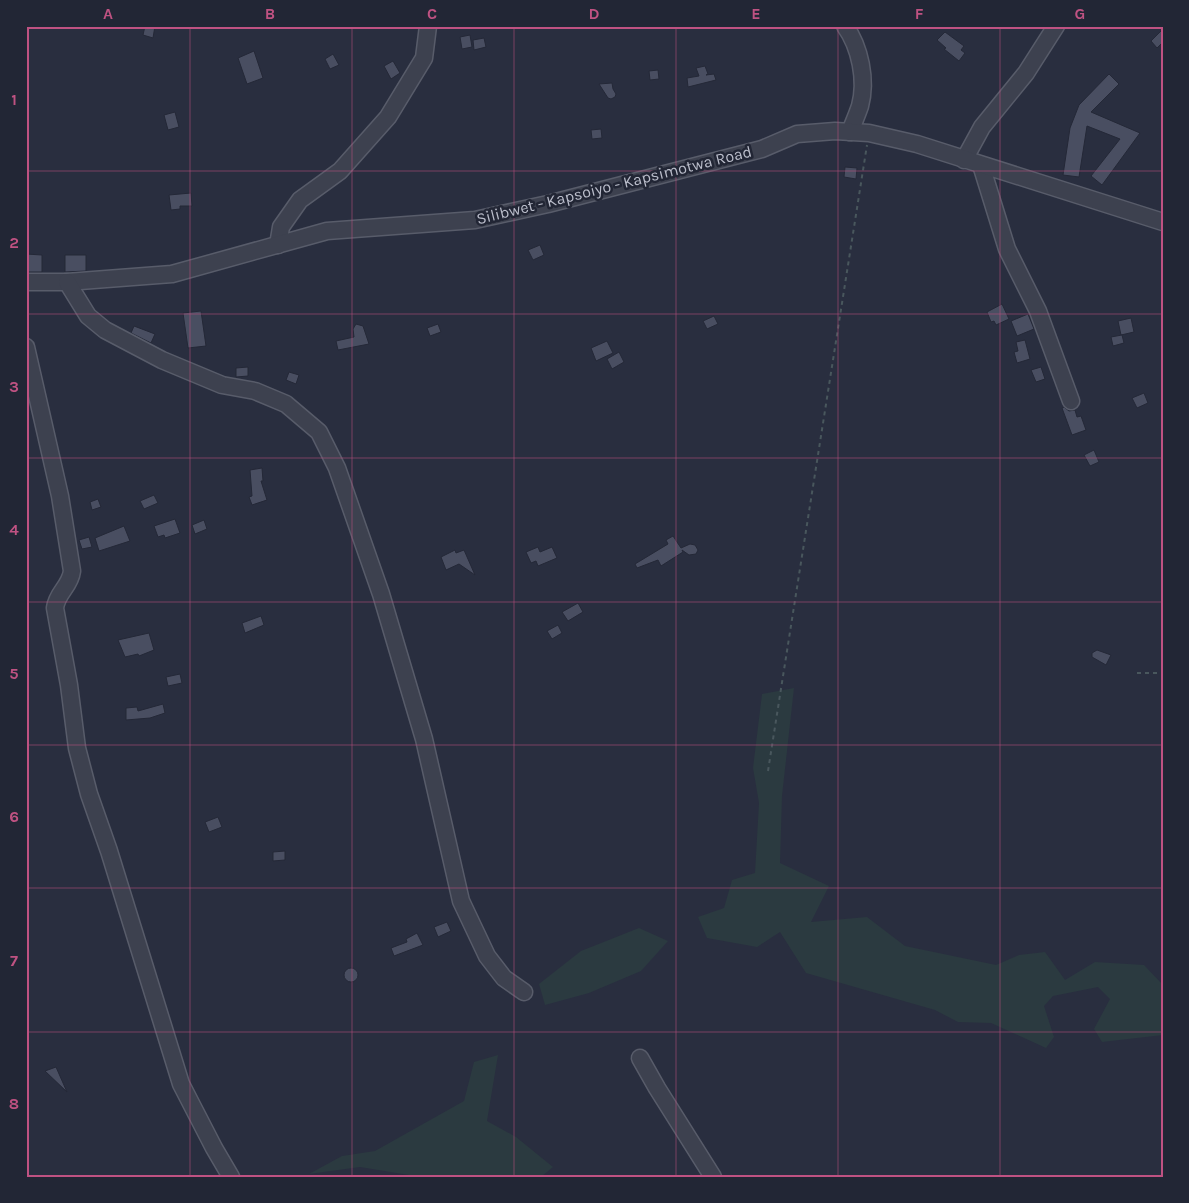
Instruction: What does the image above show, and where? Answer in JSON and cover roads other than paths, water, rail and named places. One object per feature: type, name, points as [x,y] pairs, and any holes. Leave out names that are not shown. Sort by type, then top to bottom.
[{"type":"street","points":[[278,245],[281,226],[300,200],[340,171],[388,117],[424,58],[428,26]]},
{"type":"street","points":[[845,26],[853,38],[862,71],[860,105],[850,132]]},
{"type":"street","points":[[964,160],[982,127],[1026,73],[1056,26]]},
{"type":"street","name":"Silibwet - Kapsoiyo - Kapsimotwa Road","points":[[26,282],[68,282],[172,274],[327,231],[475,220],[548,204],[762,148],[797,134],[834,131],[869,133],[917,144],[1163,222]]},
{"type":"street","points":[[981,165],[1007,249],[1038,311],[1071,401]]},
{"type":"street","points":[[68,282],[88,316],[105,330],[162,360],[222,385],[255,391],[286,404],[319,432],[337,468],[381,594],[424,739],[461,901],[487,956],[504,978],[524,992]]},
{"type":"street","points":[[26,347],[60,496],[72,571],[71,581],[56,598],[55,608],[69,686],[77,748],[89,794],[109,851],[181,1084],[231,1177]]},
{"type":"street","points":[[640,1058],[656,1088],[713,1177]]}]
